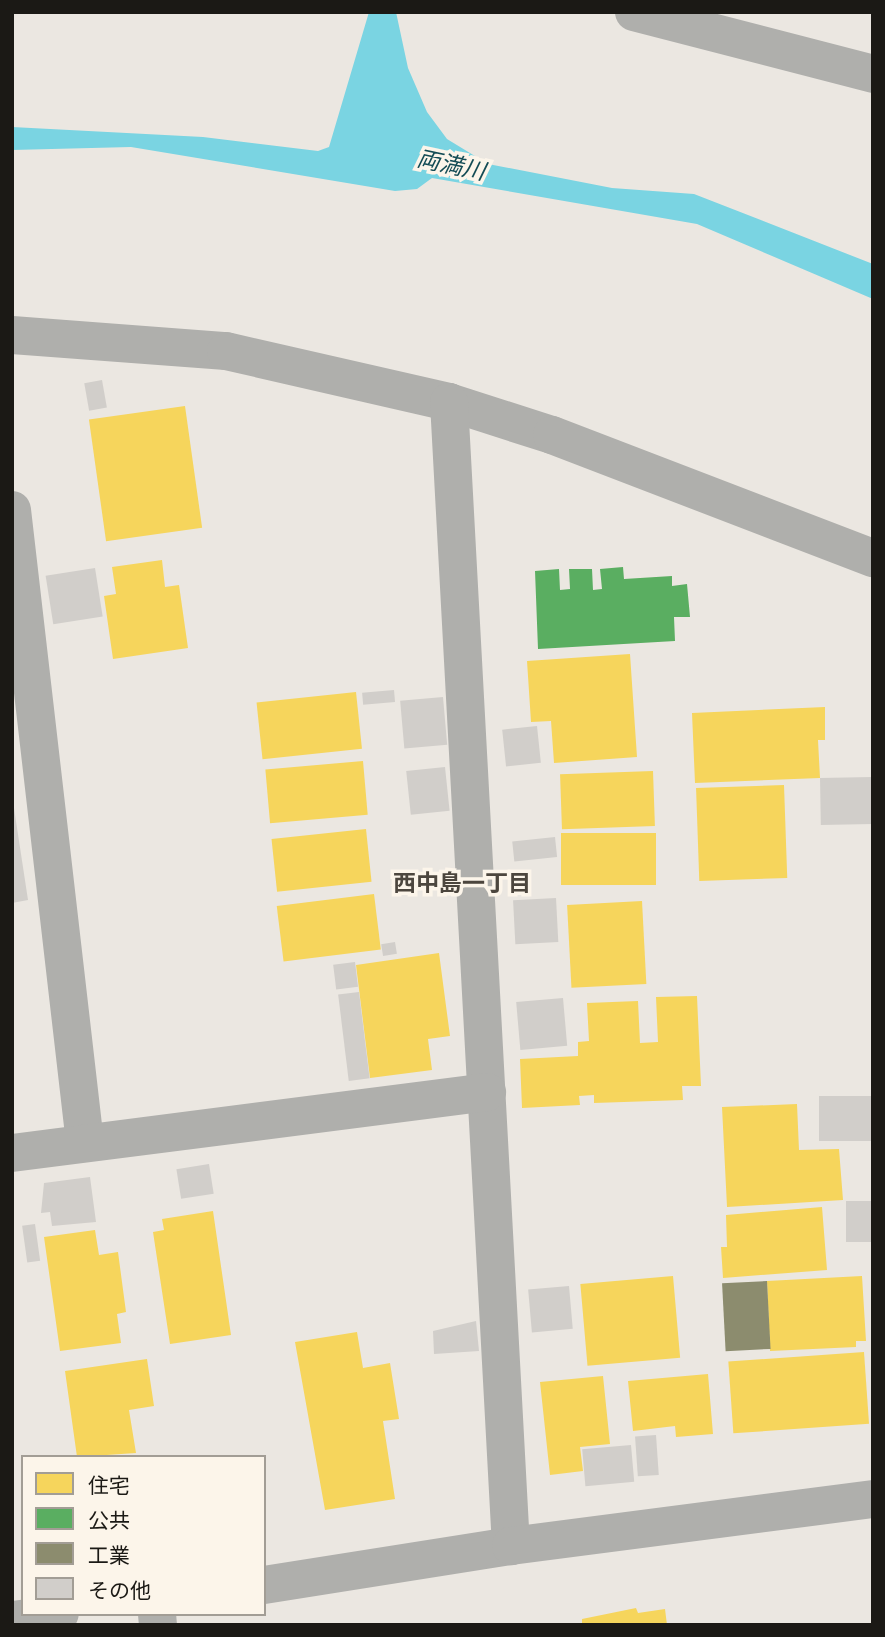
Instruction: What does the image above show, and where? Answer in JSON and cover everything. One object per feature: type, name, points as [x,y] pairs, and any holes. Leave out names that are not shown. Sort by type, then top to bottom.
[{"type":"street","points":[[635,12],[873,74]]},
{"type":"street","points":[[12,335],[226,351],[449,402],[552,435],[873,558]]},
{"type":"street","points":[[449,402],[511,1546]]},
{"type":"street","points":[[12,510],[85,1143]]},
{"type":"street","points":[[12,1153],[487,1092]]},
{"type":"street","points":[[266,1585],[511,1546],[873,1499]]},
{"type":"street","points":[[12,1620],[44,1616]]},
{"type":"water","name":"両満川","points":[[369,12],[396,12],[408,68],[427,112],[447,139],[488,164],[612,188],[694,194],[873,264],[873,299],[697,224],[432,178],[417,189],[395,191],[131,147],[12,150],[12,127],[203,137],[318,151],[329,147]]},
{"type":"building: 住宅","points":[[185,406],[202,528],[106,541],[89,419]]},
{"type":"building: 住宅","points":[[162,560],[165,587],[179,585],[188,648],[113,659],[104,596],[116,594],[112,567]]},
{"type":"building: 住宅","points":[[630,654],[637,757],[554,763],[551,721],[531,722],[527,661]]},
{"type":"building: 住宅","points":[[356,692],[362,749],[263,759],[257,702]]},
{"type":"building: 住宅","points":[[825,707],[825,740],[818,740],[820,778],[695,783],[692,713]]},
{"type":"building: 住宅","points":[[363,761],[368,815],[270,823],[265,770]]},
{"type":"building: 住宅","points":[[653,771],[655,826],[562,829],[560,774]]},
{"type":"building: 住宅","points":[[784,785],[787,878],[699,881],[696,788]]},
{"type":"building: 住宅","points":[[366,829],[372,882],[277,892],[272,839]]},
{"type":"building: 住宅","points":[[561,833],[656,833],[656,885],[561,885]]},
{"type":"building: 住宅","points":[[374,894],[381,950],[284,962],[277,906]]},
{"type":"building: 住宅","points":[[642,901],[646,984],[571,988],[567,905]]},
{"type":"building: 住宅","points":[[439,953],[450,1036],[428,1039],[432,1070],[370,1078],[356,965]]},
{"type":"building: 住宅","points":[[697,996],[701,1086],[682,1086],[683,1100],[594,1103],[594,1095],[579,1096],[580,1105],[522,1108],[520,1059],[578,1056],[578,1042],[589,1041],[587,1003],[638,1001],[640,1043],[658,1042],[656,997]]},
{"type":"building: 住宅","points":[[797,1104],[799,1150],[839,1149],[843,1200],[727,1207],[722,1107]]},
{"type":"building: 住宅","points":[[822,1207],[827,1270],[723,1278],[721,1247],[727,1247],[726,1215]]},
{"type":"building: 住宅","points":[[213,1211],[231,1335],[170,1344],[153,1232],[164,1230],[162,1219]]},
{"type":"building: 住宅","points":[[95,1230],[99,1255],[118,1252],[126,1312],[117,1314],[121,1343],[60,1351],[44,1237]]},
{"type":"building: 住宅","points":[[673,1276],[680,1358],[588,1366],[580,1284]]},
{"type":"building: 住宅","points":[[862,1276],[866,1341],[856,1341],[856,1347],[770,1351],[767,1281]]},
{"type":"building: 住宅","points":[[357,1332],[363,1368],[390,1363],[399,1419],[383,1421],[395,1499],[325,1510],[295,1342]]},
{"type":"building: 住宅","points":[[864,1352],[869,1424],[733,1433],[728,1361]]},
{"type":"building: 住宅","points":[[147,1359],[154,1406],[129,1410],[136,1453],[77,1455],[65,1371]]},
{"type":"building: 住宅","points":[[708,1374],[713,1434],[676,1437],[675,1426],[633,1431],[628,1381]]},
{"type":"building: 住宅","points":[[603,1376],[610,1444],[580,1447],[583,1471],[550,1475],[540,1382]]},
{"type":"building: 住宅","points":[[636,1608],[638,1613],[665,1609],[667,1625],[582,1625],[582,1619]]},
{"type":"building: 公共","points":[[623,567],[624,579],[672,576],[672,586],[687,584],[690,617],[674,617],[675,641],[538,649],[535,571],[559,569],[560,590],[570,589],[569,569],[592,569],[593,590],[602,589],[600,569]]},
{"type":"building: 工業","points":[[767,1281],[771,1349],[726,1351],[722,1283]]},
{"type":"building: その他","points":[[102,380],[107,408],[89,411],[84,383]]},
{"type":"building: その他","points":[[95,568],[103,616],[53,624],[46,576]]},
{"type":"building: その他","points":[[394,690],[395,702],[363,705],[362,693]]},
{"type":"building: その他","points":[[443,697],[447,745],[404,749],[400,701]]},
{"type":"building: その他","points":[[537,726],[541,763],[506,766],[502,730]]},
{"type":"building: その他","points":[[445,767],[450,811],[411,815],[406,771]]},
{"type":"building: その他","points":[[872,777],[873,824],[821,825],[820,778]]},
{"type":"building: その他","points":[[12,795],[28,900],[12,903]]},
{"type":"building: その他","points":[[555,837],[557,857],[514,861],[512,841]]},
{"type":"building: その他","points":[[556,898],[558,942],[515,944],[513,900]]},
{"type":"building: その他","points":[[395,942],[397,954],[383,956],[381,944]]},
{"type":"building: その他","points":[[355,962],[358,987],[336,989],[333,965]]},
{"type":"building: その他","points":[[359,992],[370,1078],[349,1081],[338,995]]},
{"type":"building: その他","points":[[563,998],[567,1046],[520,1050],[516,1002]]},
{"type":"building: その他","points":[[819,1096],[873,1096],[873,1141],[819,1141]]},
{"type":"building: その他","points":[[209,1164],[214,1194],[181,1199],[176,1169]]},
{"type":"building: その他","points":[[90,1177],[96,1222],[52,1226],[50,1212],[41,1213],[44,1183]]},
{"type":"building: その他","points":[[846,1201],[873,1201],[873,1242],[846,1242]]},
{"type":"building: その他","points":[[35,1224],[40,1261],[27,1262],[22,1226]]},
{"type":"building: その他","points":[[569,1286],[573,1329],[532,1332],[528,1290]]},
{"type":"building: その他","points":[[476,1321],[479,1351],[434,1354],[433,1331]]},
{"type":"building: その他","points":[[656,1435],[659,1475],[638,1476],[635,1436]]},
{"type":"building: その他","points":[[631,1445],[634,1482],[585,1486],[582,1449]]},
{"type":"district","name":"西中島一丁目","points":[[462,884]]}]
